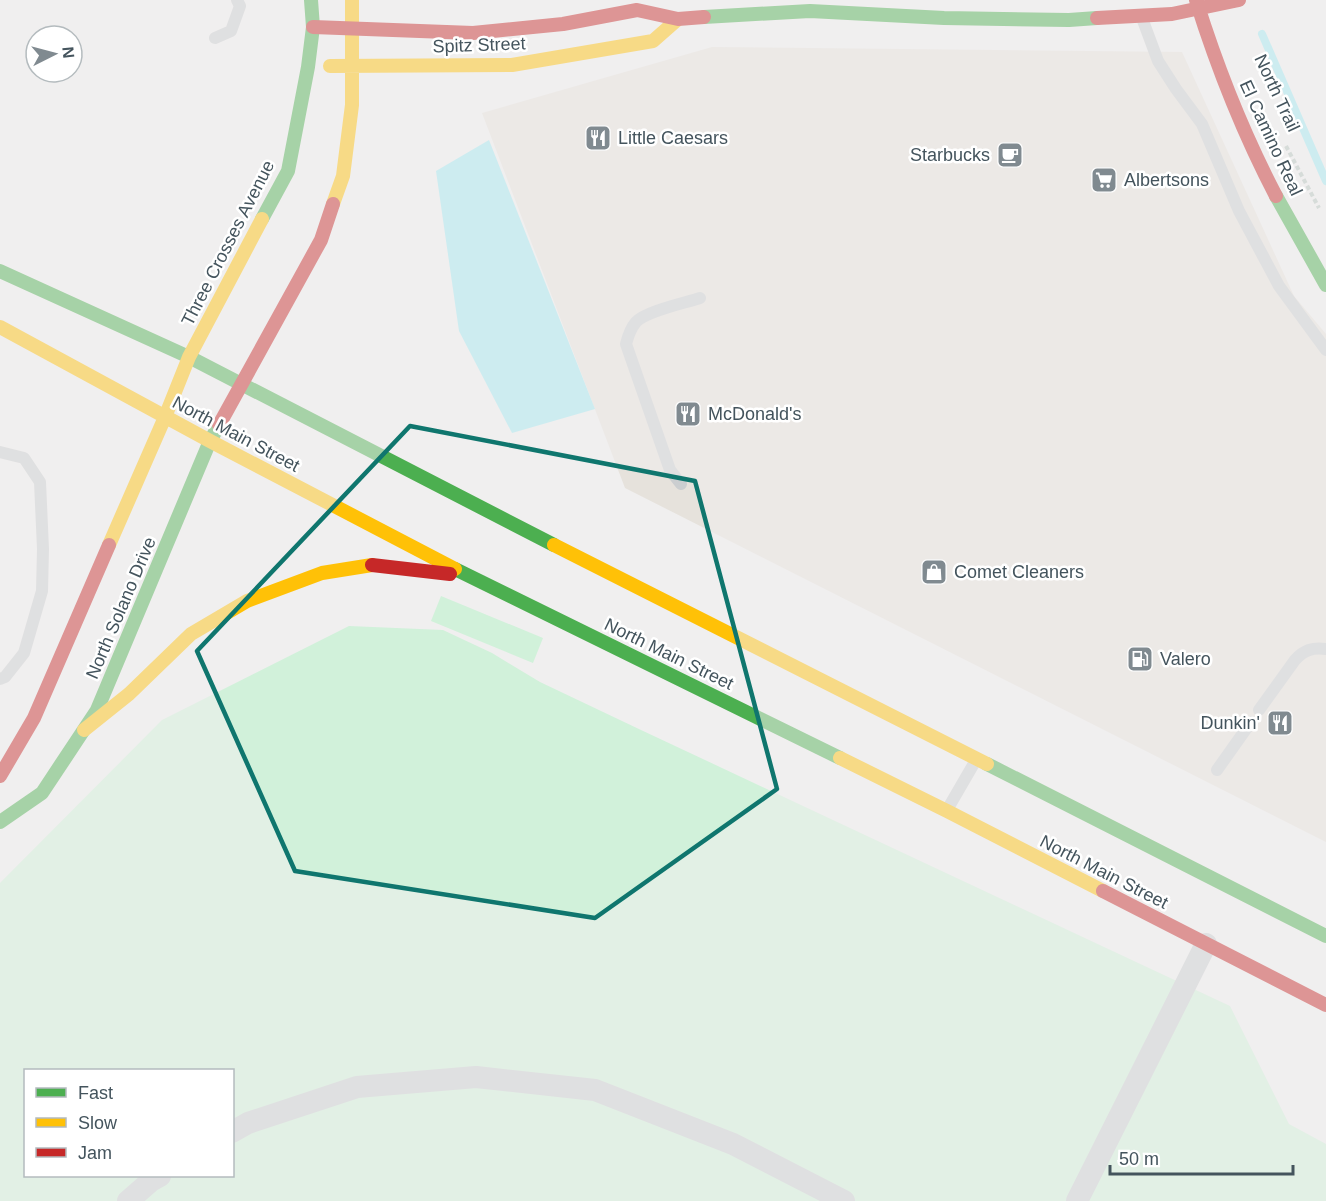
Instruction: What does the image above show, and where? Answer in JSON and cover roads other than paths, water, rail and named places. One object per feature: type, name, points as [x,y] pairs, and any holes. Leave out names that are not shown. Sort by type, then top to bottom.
[{"type":"main road","name":"Three Crosses Avenue","points":[[189,357],[288,171],[308,67],[313,27],[311,0]]},
{"type":"main road","points":[[241,384],[321,240],[343,176],[352,105],[352,0]]},
{"type":"main road","name":"Spitz Street","points":[[313,27],[473,33],[563,24],[637,10],[678,19],[808,5],[944,18],[1069,20],[1172,14],[1198,4],[1229,3],[1239,0]]},
{"type":"main road","name":"El Camino Real","points":[[1198,4],[1212,50],[1254,152],[1326,285]]},
{"type":"main road","name":"Spitz Street","points":[[308,67],[512,65],[653,41],[678,19]]},
{"type":"main road","points":[[0,271],[189,357],[540,538],[1326,936]]},
{"type":"main road","name":"North Main Street","points":[[0,327],[210,441],[467,575],[947,811],[1326,1005]]},
{"type":"main road","name":"North Solano Drive","points":[[0,776],[34,718],[189,357]]},
{"type":"main road","name":"North Solano Drive","points":[[0,822],[42,793],[97,710],[210,441],[241,384]]},
{"type":"main road","points":[[84,730],[129,694],[191,634],[248,601],[322,573],[372,565],[467,575]]},
{"type":"street","points":[[1077,1201],[1206,944]]},
{"type":"street","points":[[234,1131],[248,1123],[357,1087],[476,1077],[595,1090],[733,1144],[844,1201]]},
{"type":"street","points":[[128,1201],[158,1177]]},
{"type":"lane","points":[[215,38],[231,32],[240,6],[237,0]]},
{"type":"lane","points":[[1142,17],[1158,61],[1202,124],[1239,211],[1279,286],[1326,350]]},
{"type":"lane","points":[[681,484],[670,470],[626,344],[629,332],[637,321],[652,313],[700,298]]},
{"type":"lane","points":[[0,452],[24,458],[40,482],[43,549],[42,591],[24,653],[0,679]]},
{"type":"lane","points":[[1259,710],[1301,654],[1316,648],[1326,649]]},
{"type":"lane","points":[[1217,770],[1251,722]]},
{"type":"lane","points":[[947,811],[976,759]]},
{"type":"water","points":[[489,140],[595,409],[512,433],[459,331],[436,171]]},
{"type":"waterway","points":[[1262,34],[1326,181]]},
{"type":"place","name":"Little Caesars","points":[[598,138]]},
{"type":"place","name":"Starbucks","points":[[1010,155]]},
{"type":"place","name":"Albertsons","points":[[1104,180]]},
{"type":"place","name":"McDonald's","points":[[688,414]]},
{"type":"place","name":"Comet Cleaners","points":[[934,572]]},
{"type":"place","name":"Valero","points":[[1140,659]]},
{"type":"place","name":"Dunkin'","points":[[1280,723]]}]
